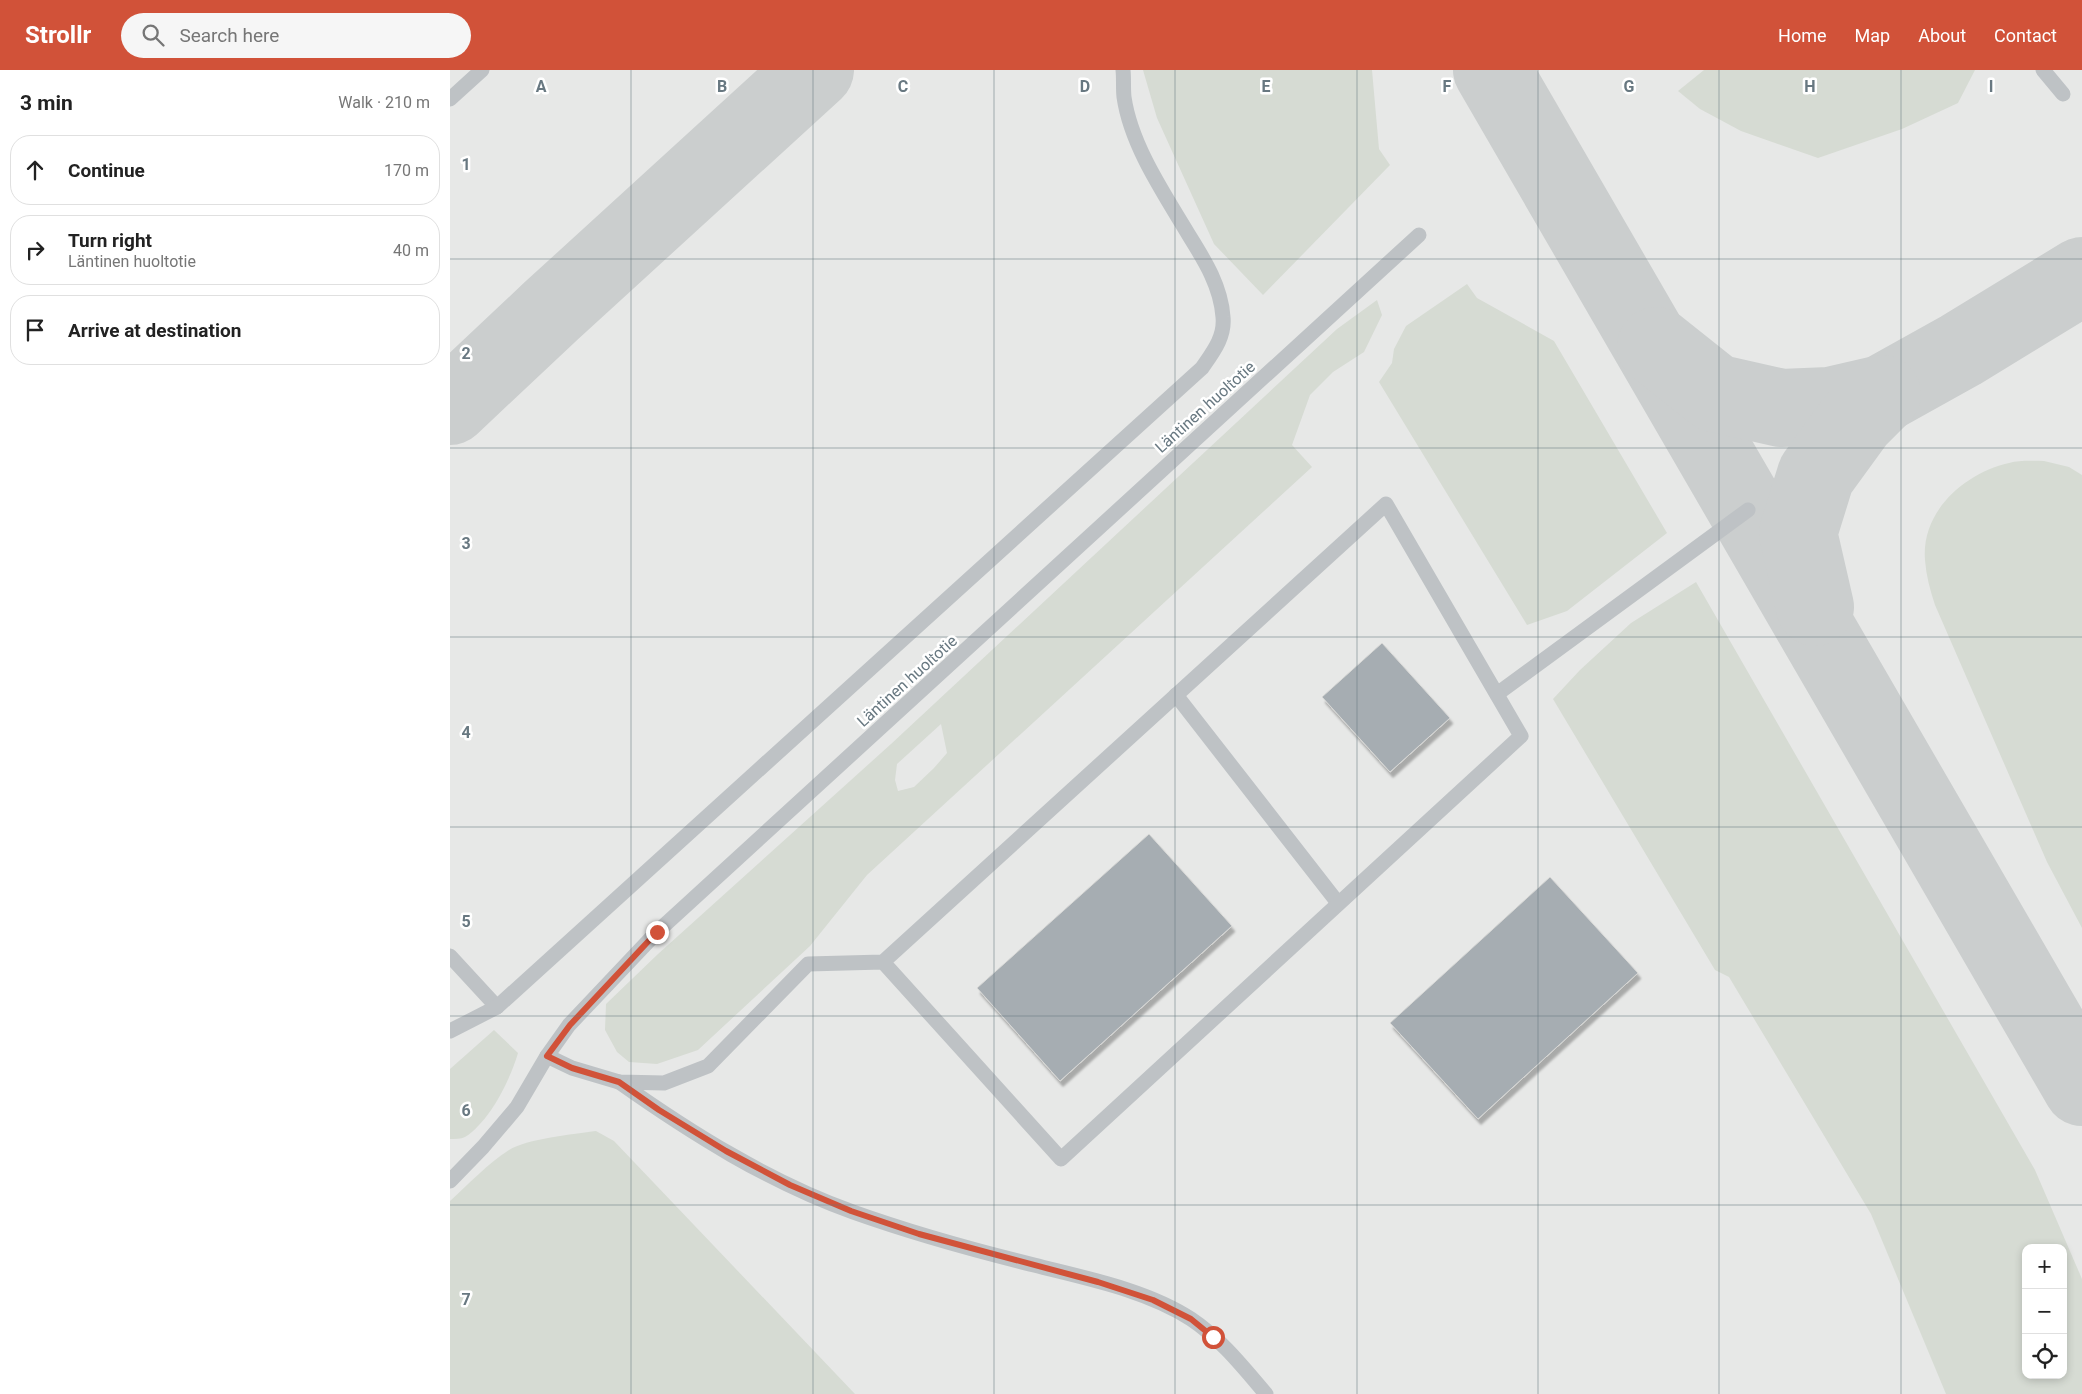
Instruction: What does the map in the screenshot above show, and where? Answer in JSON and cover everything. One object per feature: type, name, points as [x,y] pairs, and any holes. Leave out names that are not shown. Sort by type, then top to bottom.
[{"type":"lane","points":[[450,99],[482,70]]},
{"type":"lane","points":[[450,1031],[497,1007],[1202,368],[1219,344],[1224,318],[1210,269],[1151,170],[1140,145],[1124,97],[1123,70]]},
{"type":"lane","points":[[2043,70],[2063,94]]},
{"type":"lane","name":"Läntinen huoltotie","points":[[450,1181],[483,1147],[517,1106],[547,1056],[570,1025],[657,932],[1419,235]]},
{"type":"lane","points":[[547,1056],[572,1068],[619,1082],[664,1083],[708,1066],[808,964],[883,962],[1386,504],[1521,736],[1061,1159],[883,962]]},
{"type":"lane","points":[[1497,694],[1748,510]]},
{"type":"lane","points":[[1176,695],[1338,903]]},
{"type":"lane","points":[[450,956],[497,1007]]},
{"type":"lane","points":[[619,1082],[659,1110],[726,1151],[790,1185],[851,1211],[919,1234],[1098,1282],[1153,1300],[1191,1319],[1225,1346],[1266,1394]]},
{"type":"shaded area","points":[[450,70],[2082,70],[2082,1394],[450,1394]]},
{"type":"shaded area","points":[[1143,70],[1372,70],[1379,149],[1390,165],[1263,295],[1214,244],[1157,118]]},
{"type":"shaded area","points":[[1704,70],[1975,70],[1958,103],[1902,129],[1818,158],[1741,131],[1700,109],[1678,91]]},
{"type":"shaded area","points":[[1467,284],[1477,298],[1554,341],[1667,533],[1567,611],[1527,625],[1379,382],[1392,363],[1394,349],[1406,326]]},
{"type":"shaded area","points":[[1377,300],[1382,315],[1364,352],[1333,372],[1310,395],[1292,445],[1312,467],[867,875],[810,946],[698,1050],[657,1064],[629,1062],[617,1052],[605,1030],[606,1004],[658,954],[891,744],[1337,329]],"holes":[[[941,724],[947,753],[914,787],[898,791],[895,780],[897,764]]]},
{"type":"shaded area","points":[[2044,461],[2069,467],[2082,475],[2082,928],[2047,862],[1935,605],[1928,582],[1925,560],[1926,542],[1930,526],[1938,510],[1962,485],[1977,475],[2009,463]]},
{"type":"shaded area","points":[[1696,582],[2035,1170],[2067,1244],[2022,1244],[2022,1379],[2067,1379],[2067,1244],[2082,1279],[2082,1394],[1946,1394],[1871,1214],[1729,977],[1715,970],[1553,699],[1580,670],[1631,623]]},
{"type":"shaded area","points":[[494,1030],[518,1053],[510,1075],[491,1111],[483,1121],[465,1137],[450,1139],[450,1069]]},
{"type":"shaded area","points":[[596,1131],[614,1141],[855,1394],[450,1394],[450,1201],[493,1161],[517,1146],[551,1138]]},
{"type":"building","points":[[1382,643],[1450,718],[1390,772],[1322,697]]},
{"type":"building","points":[[1149,834],[1232,926],[1060,1081],[977,988]]},
{"type":"building","points":[[1550,877],[1638,973],[1478,1119],[1390,1023]]},
{"type":"taxiway","points":[[450,406],[815,70]]},
{"type":"taxiway","points":[[1492,70],[2082,1087]]},
{"type":"taxiway","points":[[1656,346],[1715,393],[1781,408],[1830,406],[1882,394],[1961,350],[2082,276]]},
{"type":"taxiway","points":[[1815,607],[1798,533],[1816,475],[1856,420],[1882,394]]},
{"type":"route","points":[[657,932],[570,1025],[547,1056],[572,1068],[619,1082],[659,1110],[726,1151],[790,1185],[851,1211],[919,1234],[1098,1282],[1153,1300],[1191,1319],[1213,1337]]}]
